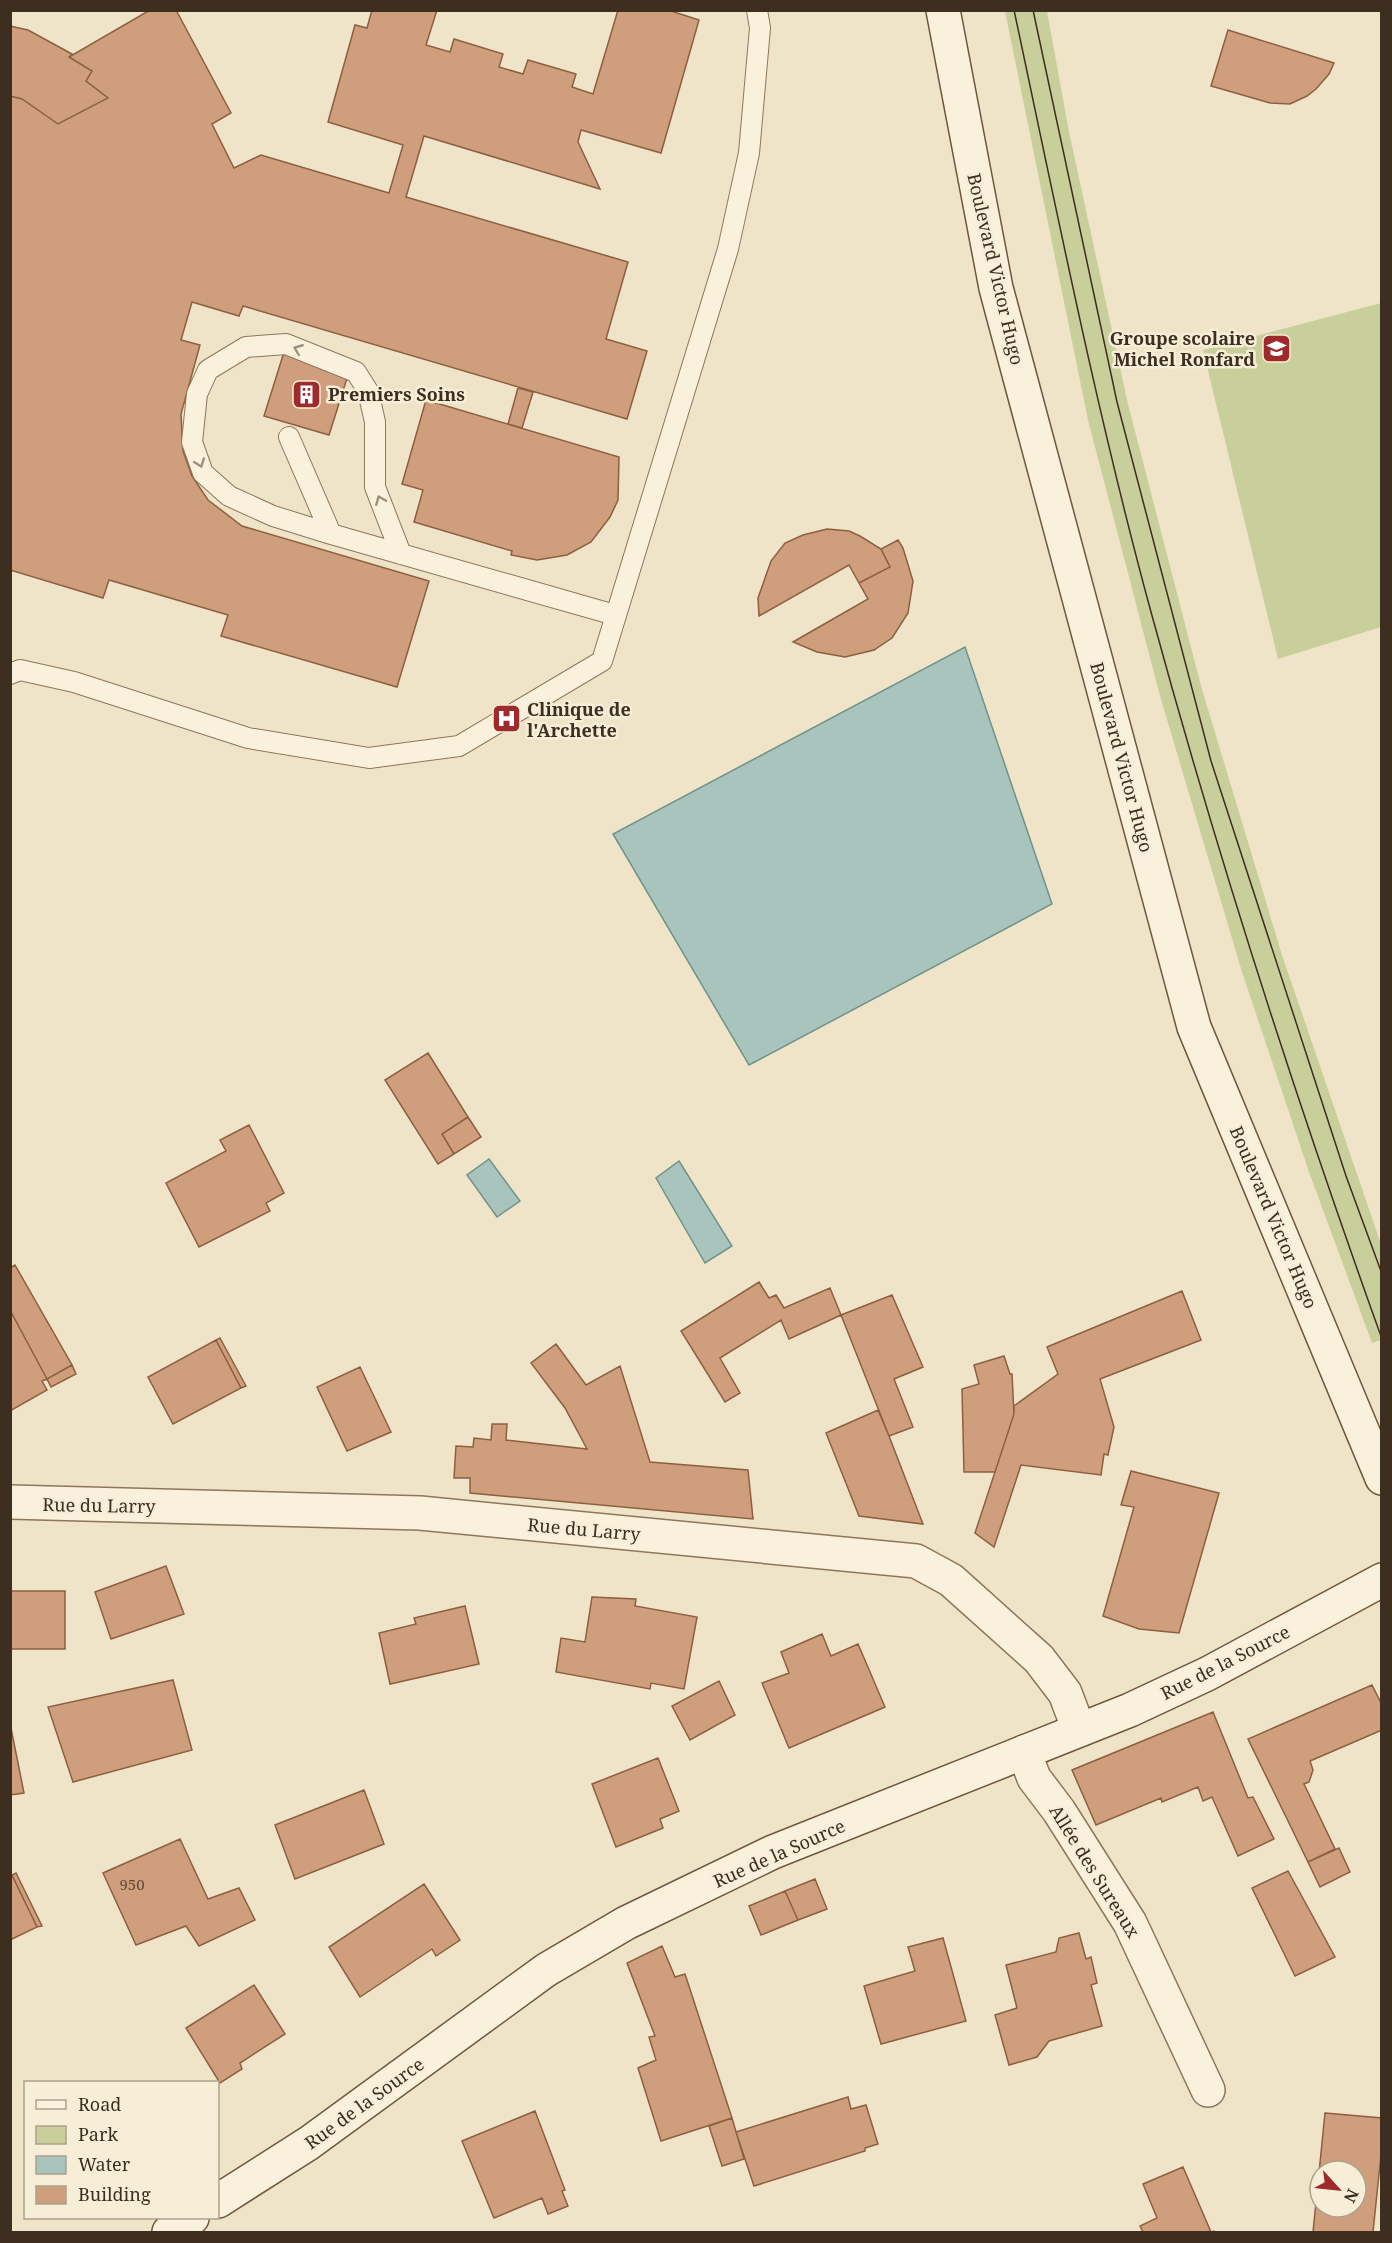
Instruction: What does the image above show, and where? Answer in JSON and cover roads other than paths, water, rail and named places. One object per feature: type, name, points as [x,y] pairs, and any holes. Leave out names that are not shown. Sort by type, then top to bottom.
[{"type":"main road","name":"Boulevard Victor Hugo","points":[[943,10],[996,288],[1194,1027],[1382,1478]]},
{"type":"main road","name":"Rue du Larry","points":[[10,1502],[420,1513],[916,1561],[951,1580],[1039,1659],[1065,1693],[1079,1730]]},
{"type":"main road","name":"Rue de la Source","points":[[219,2200],[309,2143],[546,1970],[626,1923],[773,1852],[1079,1730],[1208,1674],[1382,1580]]},
{"type":"main road","name":"Allée des Sureaux","points":[[1024,1752],[1034,1778],[1059,1812],[1130,1923],[1208,2090]]},
{"type":"main road","points":[[169,2232],[189,2219]]},
{"type":"lane","points":[[10,674],[20,670],[74,682],[248,738],[369,758],[459,746],[602,661],[728,249],[749,153],[760,28],[758,10]]},
{"type":"lane","points":[[401,554],[375,487],[375,422],[369,391],[356,372],[286,344],[246,347],[208,370],[197,394],[192,442],[203,473],[229,496],[273,516],[331,534],[401,554],[615,615]]},
{"type":"lane","points":[[289,437],[331,534]]},
{"type":"water","points":[[965,647],[1052,904],[749,1065],[613,834]]},
{"type":"water","points":[[489,1159],[520,1201],[497,1217],[467,1175]]},
{"type":"water","points":[[679,1161],[732,1246],[705,1263],[656,1178]]},
{"type":"tram line","points":[[1014,10],[1095,388],[1151,612],[1203,796],[1259,978],[1382,1339]]},
{"type":"tram line","points":[[1033,10],[1117,402],[1211,761],[1346,1176],[1382,1274]]},
{"type":"place","name":"Groupe scolaire Michel Ronfard","points":[[1276,348]]},
{"type":"place","name":"Premiers Soins","points":[[307,394]]},
{"type":"place","name":"Clinique de l'Archette","points":[[506,719]]}]
